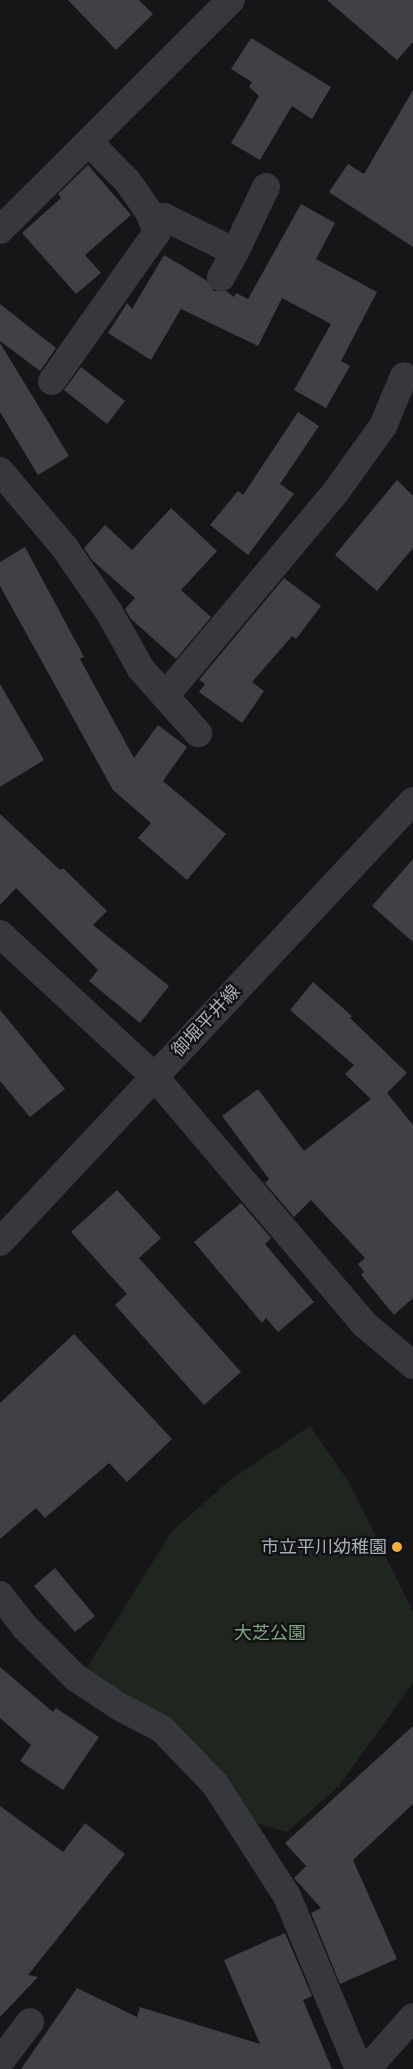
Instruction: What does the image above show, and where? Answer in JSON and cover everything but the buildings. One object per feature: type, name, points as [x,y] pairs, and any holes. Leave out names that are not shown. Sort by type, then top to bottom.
[{"type":"street","points":[[0,230],[231,0]]},
{"type":"street","points":[[52,381],[157,232],[128,182],[89,142]]},
{"type":"street","points":[[221,277],[266,187]]},
{"type":"street","points":[[152,221],[164,217],[235,252]]},
{"type":"street","points":[[165,696],[337,490],[383,426],[404,376]]},
{"type":"street","points":[[2,476],[65,548],[109,612],[141,669],[198,733]]},
{"type":"street","name":"御堀平井線","points":[[0,1242],[413,801]]},
{"type":"street","points":[[0,934],[154,1076],[364,1324],[413,1365]]},
{"type":"street","points":[[3,1605],[76,1678],[120,1707],[162,1729],[215,1784],[287,1896],[359,2069]]},
{"type":"street","points":[[367,2069],[413,2017]]},
{"type":"street","points":[[0,2062],[30,2022]]},
{"type":"green space","name":"大芝公園","points":[[310,1426],[349,1482],[413,1612],[413,1683],[339,1786],[287,1832],[249,1821],[84,1672],[172,1531],[230,1480]]},
{"type":"place","name":"市立平川幼稚園","points":[[397,1547]]}]
